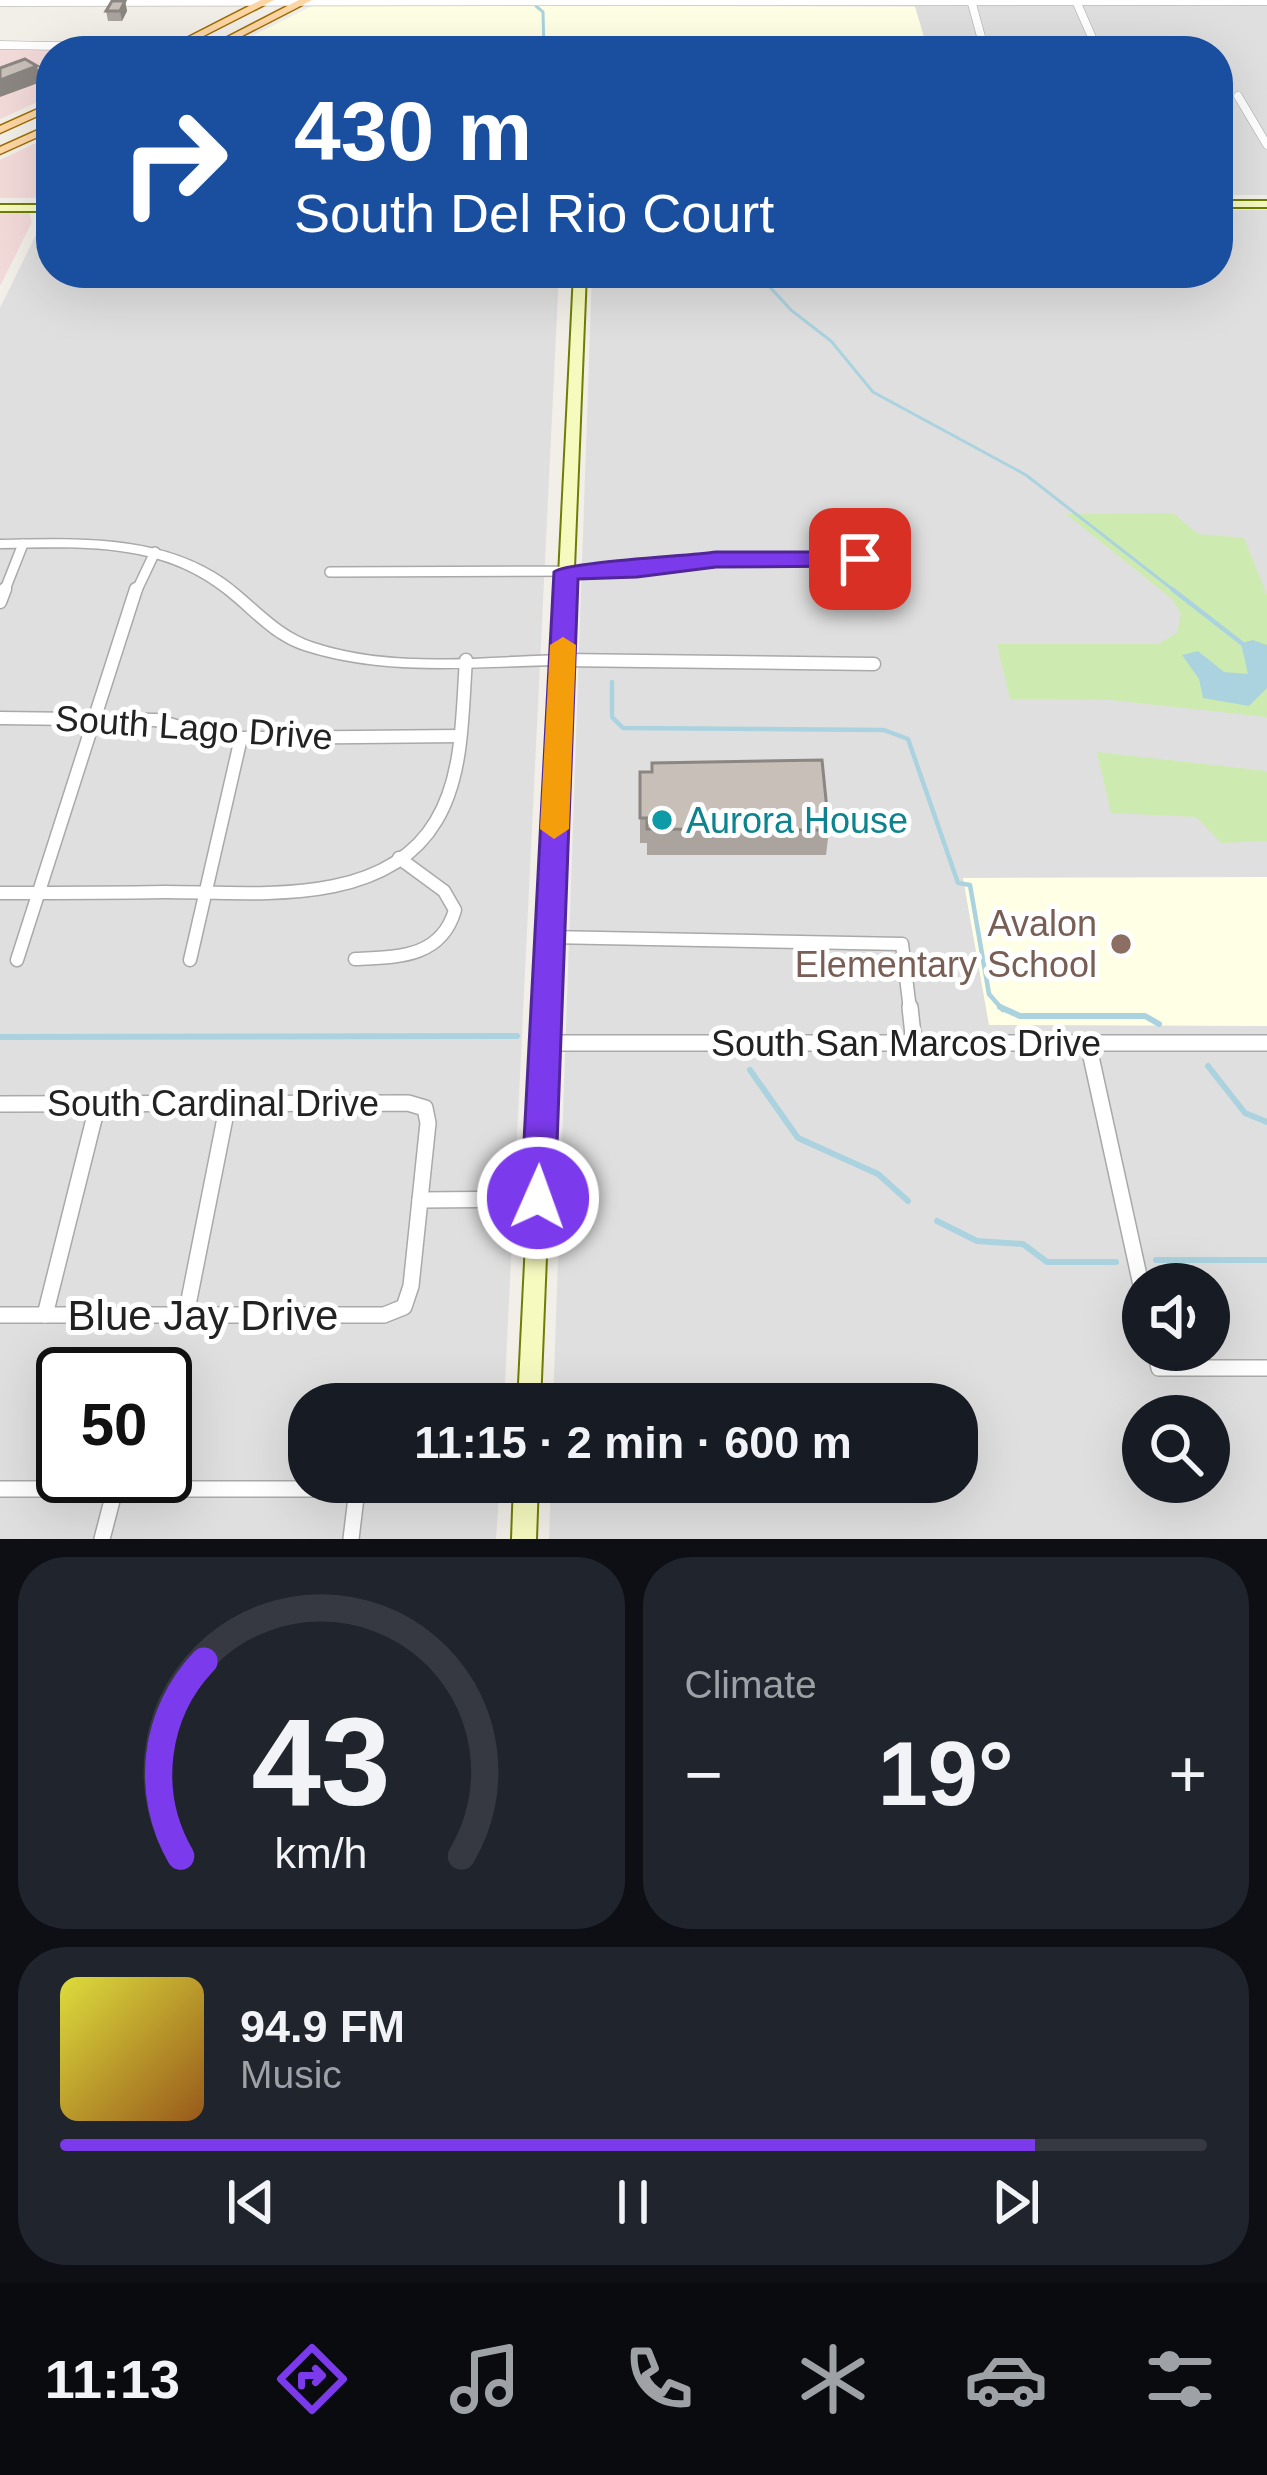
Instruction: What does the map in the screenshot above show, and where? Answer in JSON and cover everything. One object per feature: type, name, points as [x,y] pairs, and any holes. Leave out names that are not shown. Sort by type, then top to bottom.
[{"type":"main road","points":[[196,36],[268,1]]},
{"type":"main road","points":[[236,36],[306,1]]},
{"type":"main road","points":[[0,130],[36,113]]},
{"type":"main road","points":[[0,130],[27,139]]},
{"type":"main road","points":[[0,151],[36,134]]},
{"type":"main road","points":[[1233,204],[1267,204]]},
{"type":"main road","points":[[0,205],[36,205]]},
{"type":"main road","points":[[531,1383],[579,288]]},
{"type":"main road","points":[[524,1539],[525,1503]]},
{"type":"street","points":[[860,0],[1267,1]]},
{"type":"street","points":[[0,2],[870,0]]},
{"type":"street","points":[[885,0],[895,1]]},
{"type":"street","points":[[971,0],[981,36]]},
{"type":"street","points":[[1076,1],[1091,36]]},
{"type":"street","points":[[0,45],[36,46]]},
{"type":"street","points":[[1238,96],[1267,145]]},
{"type":"street","points":[[0,544],[89,544],[155,552],[223,584],[260,622],[303,645],[375,659],[874,664]]},
{"type":"street","points":[[1,596],[23,544]]},
{"type":"street","points":[[17,961],[142,569],[155,552]]},
{"type":"street","points":[[330,572],[566,572],[637,570],[716,560],[860,559]]},
{"type":"street","points":[[0,892],[327,888],[399,859],[420,844],[448,806],[466,660]]},
{"type":"street","name":"South Lago Drive","points":[[0,718],[156,720],[199,733],[241,738],[460,736]]},
{"type":"street","points":[[190,960],[241,738]]},
{"type":"street","points":[[355,959],[421,953],[448,934],[454,910],[444,891],[399,859]]},
{"type":"street","points":[[549,937],[680,944],[902,944],[914,1043]]},
{"type":"street","name":"South San Marcos Drive","points":[[544,1043],[1267,1043]]},
{"type":"street","points":[[1088,1043],[1136,1263]]},
{"type":"street","points":[[45,1315],[98,1103]]},
{"type":"street","points":[[186,1315],[228,1103]]},
{"type":"street","name":"South Cardinal Drive","points":[[0,1104],[408,1103],[425,1108],[428,1123],[421,1200]]},
{"type":"street","points":[[421,1200],[538,1198]]},
{"type":"street","name":"Blue Jay Drive","points":[[0,1315],[384,1316],[404,1307],[411,1286],[421,1200]]},
{"type":"street","points":[[1230,1365],[1267,1368]]},
{"type":"street","points":[[0,1489],[36,1489]]},
{"type":"street","points":[[192,1489],[357,1489],[351,1539]]},
{"type":"street","points":[[102,1539],[111,1503]]},
{"type":"shaded area","points":[[913,0],[1267,0],[1267,195],[1233,195],[1233,36],[924,36]]},
{"type":"shaded area","points":[[314,5],[915,7],[924,36],[253,36]]},
{"type":"shaded area","points":[[0,48],[36,49],[36,103],[0,119]]},
{"type":"shaded area","points":[[36,143],[36,198],[0,198],[0,160]]},
{"type":"shaded area","points":[[1233,210],[1267,210],[1267,1539],[549,1539],[550,1503],[978,1503],[978,1383],[554,1383],[591,288],[1233,288]]},
{"type":"shaded area","points":[[29,212],[32,222],[0,286],[0,213]]},
{"type":"shaded area","points":[[36,234],[36,288],[558,288],[505,1383],[288,1383],[288,1503],[499,1503],[496,1539],[0,1539],[0,308]]},
{"type":"shaded area","name":"Avalon Elementary School","points":[[1267,877],[1267,1026],[989,1025],[963,878]]},
{"type":"green space","points":[[1173,513],[1198,534],[1244,538],[1267,595],[1267,717],[1110,700],[1010,699],[997,644],[1158,644],[1177,633],[1181,614],[1172,599],[1066,514]]},
{"type":"green space","points":[[1097,752],[1267,771],[1267,841],[1221,843],[1196,817],[1111,813]]},
{"type":"water","points":[[1253,640],[1267,645],[1267,688],[1249,706],[1203,698],[1199,679],[1182,655],[1198,651],[1224,672],[1248,674],[1241,643]]},
{"type":"building","points":[[112,1],[125,1],[120,11],[106,11]]},
{"type":"building","points":[[25,59],[36,65],[0,80],[0,68]]},
{"type":"building","points":[[822,760],[829,830],[647,829],[647,818],[640,818],[640,772],[652,772],[652,763]]},
{"type":"waterway","points":[[536,6],[543,12],[544,36]]},
{"type":"waterway","points":[[771,288],[831,341],[873,392],[1026,475],[1176,592]]},
{"type":"waterway","points":[[1172,589],[1244,645]]},
{"type":"waterway","points":[[612,682],[612,717],[623,728],[884,730],[908,739],[958,883],[970,885],[989,994],[1001,1007]]},
{"type":"waterway","points":[[1001,1007],[1020,1016],[1145,1016],[1159,1024]]},
{"type":"waterway","points":[[0,1037],[517,1036]]},
{"type":"waterway","points":[[1208,1066],[1245,1113],[1267,1122]]},
{"type":"waterway","points":[[750,1070],[798,1138],[878,1174],[908,1201]]},
{"type":"waterway","points":[[937,1221],[977,1241],[1023,1244],[1047,1262],[1116,1262]]},
{"type":"waterway","points":[[1156,1260],[1267,1260]]},
{"type":"slow traffic","points":[[554,829],[563,645]]},
{"type":"place","name":"Aurora House","points":[[662,820]]},
{"type":"place","name":"Avalon Elementary School","points":[[1121,944]]},
{"type":"route","points":[[538,1198],[566,572],[637,570],[716,560],[860,559]]}]
